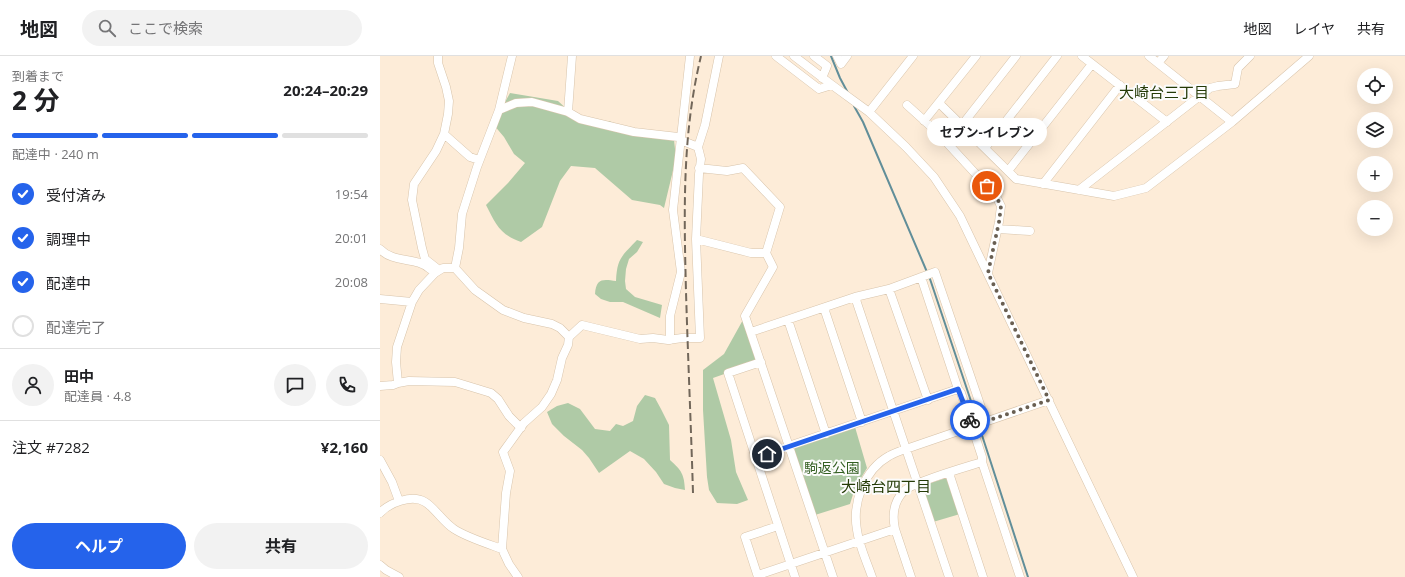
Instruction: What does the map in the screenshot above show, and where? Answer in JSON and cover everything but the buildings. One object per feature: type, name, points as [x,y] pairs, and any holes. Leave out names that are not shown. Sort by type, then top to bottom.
[{"type":"street","points":[[437,272],[425,259],[412,194],[414,184],[432,158],[444,134],[448,114],[449,101],[438,63],[438,56]]},
{"type":"street","points":[[455,268],[459,248],[462,214],[479,160],[499,110],[512,56]]},
{"type":"street","points":[[568,112],[572,56]]},
{"type":"street","points":[[670,340],[670,316],[681,272],[673,210],[677,185],[680,139],[690,56]]},
{"type":"street","points":[[518,577],[509,564],[502,549],[506,493],[510,471],[502,452],[521,428],[542,407],[551,394],[562,358],[568,345],[569,337],[582,325],[640,339],[653,338],[670,340],[700,338],[696,239],[699,168],[701,159],[698,147],[705,125],[719,56]]},
{"type":"street","points":[[776,56],[819,89],[832,85]]},
{"type":"street","points":[[794,56],[869,112],[916,157],[934,177],[960,216],[1133,577]]},
{"type":"street","points":[[814,56],[827,66],[822,78]]},
{"type":"street","points":[[837,56],[841,64],[847,56]]},
{"type":"street","points":[[869,112],[913,56]]},
{"type":"street","points":[[924,121],[976,56]]},
{"type":"street","points":[[962,125],[1016,56]]},
{"type":"street","points":[[985,148],[1056,56]]},
{"type":"street","points":[[1082,56],[1167,122]]},
{"type":"street","points":[[1149,56],[1232,122]]},
{"type":"street","points":[[1158,64],[1164,56]]},
{"type":"street","points":[[1079,190],[1210,88],[1235,84],[1238,68],[1250,56]]},
{"type":"street","points":[[939,103],[1016,179],[1114,196],[1146,188],[1232,122],[1309,56]]},
{"type":"street","points":[[1008,171],[1092,64]]},
{"type":"street","points":[[1043,184],[1120,85]]},
{"type":"street","points":[[499,110],[516,103],[532,102],[568,112],[580,119],[634,132],[678,137],[698,147]]},
{"type":"street","points":[[907,105],[938,133],[996,196],[1001,206],[998,229],[988,273]]},
{"type":"street","points":[[444,134],[470,157],[479,160]]},
{"type":"street","points":[[699,168],[727,171],[743,168],[780,208],[766,253],[773,267],[745,316],[833,577]]},
{"type":"street","points":[[998,229],[1030,231]]},
{"type":"street","points":[[696,239],[751,253],[766,253]]},
{"type":"street","points":[[381,253],[391,257],[420,262],[437,272]]},
{"type":"street","points":[[398,383],[396,362],[397,347],[412,302],[419,290],[437,272],[450,267],[455,268],[475,290],[503,310],[524,318],[552,324],[560,328],[569,337]]},
{"type":"street","points":[[751,332],[855,297],[889,289],[935,272],[986,422]]},
{"type":"street","points":[[921,277],[958,389],[961,393],[972,426],[982,457],[982,462],[1020,577]]},
{"type":"street","points":[[889,289],[928,400]]},
{"type":"street","points":[[855,297],[948,577]]},
{"type":"street","points":[[380,299],[412,302]]},
{"type":"street","points":[[824,308],[862,422]]},
{"type":"street","points":[[788,320],[826,434]]},
{"type":"street","points":[[761,362],[728,373],[796,577]]},
{"type":"street","points":[[380,386],[393,385],[409,381],[455,382],[491,393],[498,399],[509,416],[521,428]]},
{"type":"street","points":[[756,458],[958,389]]},
{"type":"street","points":[[872,577],[857,532],[856,512],[862,485],[877,465],[889,456],[906,449],[1049,400]]},
{"type":"street","points":[[380,460],[392,482],[399,501]]},
{"type":"street","points":[[911,577],[895,529],[893,512],[896,503],[904,490],[917,484],[982,462]]},
{"type":"street","points":[[949,473],[983,577]]},
{"type":"street","points":[[380,513],[384,508],[396,501],[417,499],[424,502],[455,530],[502,549]]},
{"type":"street","points":[[778,526],[745,537],[758,576],[824,552],[895,529]]},
{"type":"street","points":[[380,565],[399,577]]},
{"type":"street","points":[[380,569],[389,577]]},
{"type":"green space","points":[[510,93],[558,101],[580,121],[609,121],[637,132],[674,140],[676,158],[664,208],[660,205],[632,200],[595,168],[571,166],[560,181],[542,227],[521,242],[508,236],[499,228],[486,205],[525,163],[514,154],[504,137],[493,124]]},
{"type":"green space","points":[[637,240],[643,242],[637,252],[629,259],[626,269],[626,289],[635,297],[662,305],[660,318],[623,302],[610,302],[601,299],[595,294],[599,282],[604,280],[616,281],[621,258]]},
{"type":"green space","points":[[744,318],[758,362],[713,378],[731,440],[736,472],[748,500],[737,504],[717,503],[709,490],[707,477],[703,410],[703,370],[724,354]]},
{"type":"green space","points":[[645,395],[655,398],[669,425],[670,460],[682,473],[685,490],[664,484],[656,472],[644,459],[630,451],[599,473],[582,450],[564,436],[552,424],[547,412],[557,406],[568,403],[580,409],[595,429],[610,431],[616,424],[623,426],[633,421],[637,406]]},
{"type":"green space","name":"駒返公園","points":[[855,427],[867,468],[855,488],[850,504],[815,515],[794,450],[796,446]]},
{"type":"green space","points":[[946,478],[950,480],[960,514],[933,522],[922,489],[924,485]]},
{"type":"waterway","points":[[831,56],[848,93]]},
{"type":"waterway","points":[[854,106],[863,122],[927,272]]},
{"type":"waterway","points":[[929,276],[978,422]]},
{"type":"waterway","points":[[979,426],[1028,577]]},
{"type":"railway","points":[[693,493],[686,292],[685,203],[687,144],[690,115],[701,56]]},
{"type":"way so far","points":[[970,420],[972,426],[1049,400],[988,273],[1001,206],[996,196],[987,186]]},
{"type":"place","name":"セブン-イレブン","points":[[987,186]]},
{"type":"district","name":"大崎台三丁目","points":[[1164,92]]},
{"type":"district","name":"大崎台四丁目","points":[[886,486]]},
{"type":"route","points":[[767,454],[958,389],[961,393],[970,420]]}]
